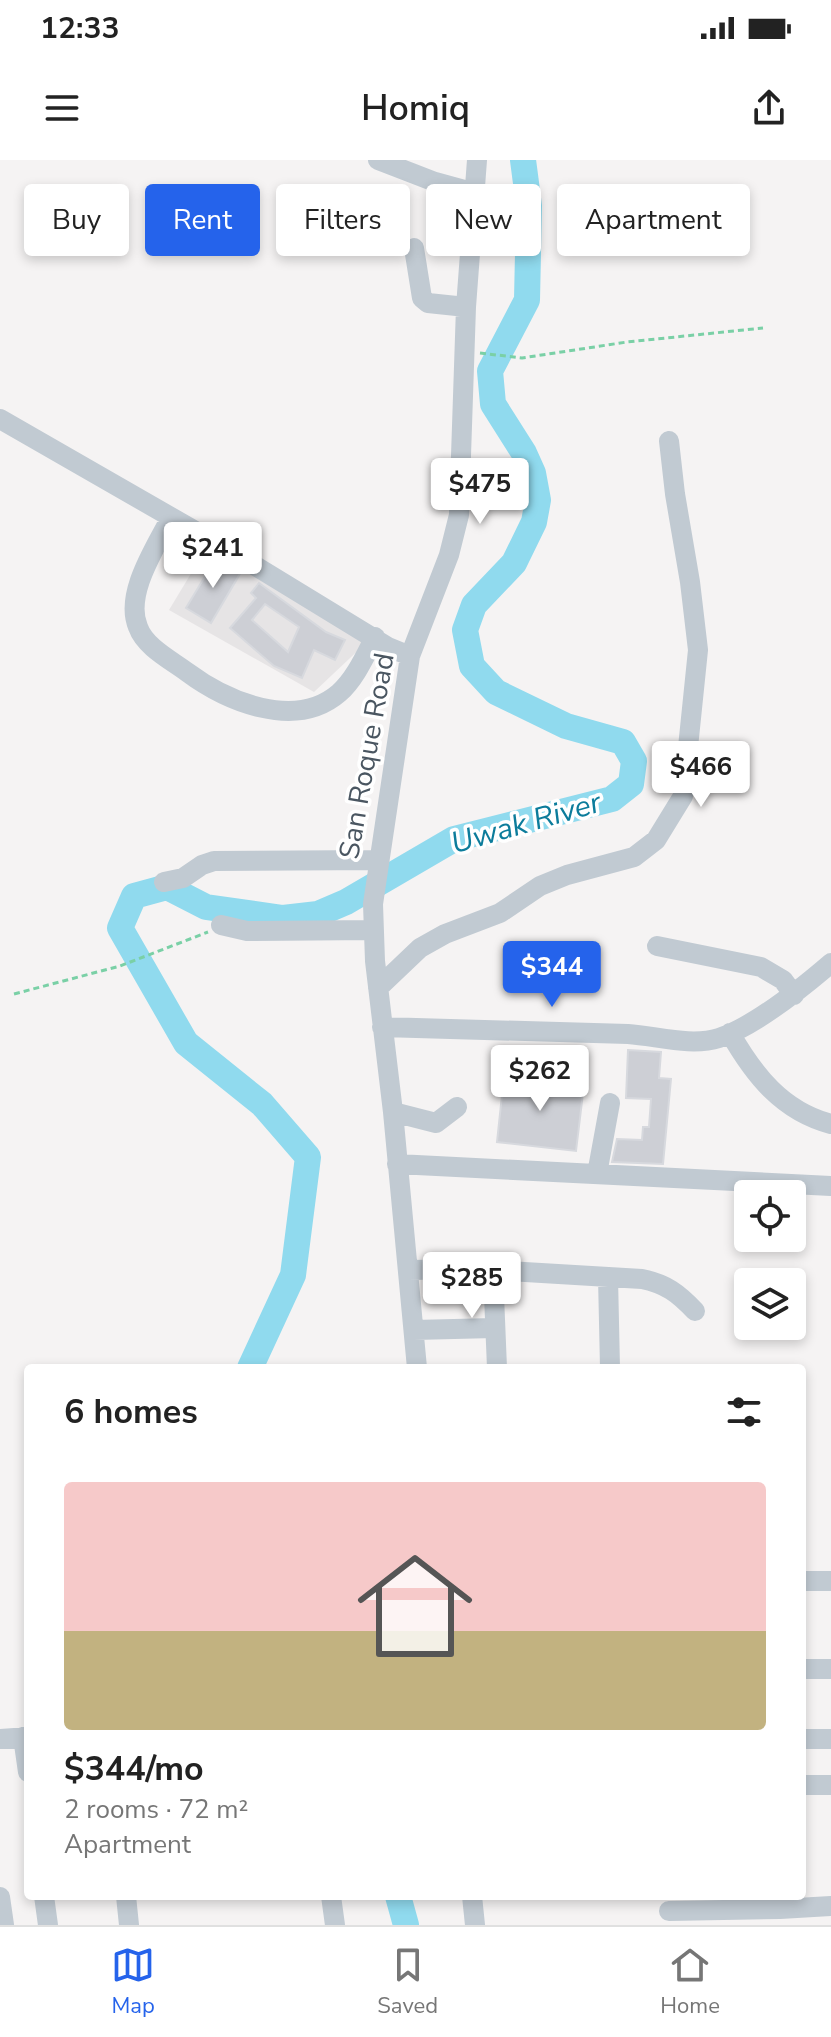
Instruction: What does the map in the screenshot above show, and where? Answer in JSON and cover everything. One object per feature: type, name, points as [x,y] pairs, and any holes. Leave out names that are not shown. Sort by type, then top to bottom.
[{"type":"street","points":[[378,160],[398,164],[442,184]]},
{"type":"street","name":"San Roque Road","points":[[476,184],[477,160]]},
{"type":"street","points":[[414,248],[422,298],[441,305],[466,307]]},
{"type":"street","name":"San Roque Road","points":[[417,1364],[378,988],[373,904],[410,656],[449,555],[459,515],[470,256]]},
{"type":"street","points":[[0,419],[388,647],[410,656]]},
{"type":"street","points":[[378,988],[420,948],[445,934],[500,913],[540,886],[567,875],[634,857],[656,840],[683,796],[698,650],[669,441]]},
{"type":"street","points":[[170,519],[138,582],[135,604],[138,627],[155,649],[202,683],[257,707],[278,712],[302,710],[338,694],[358,669],[375,637]]},
{"type":"street","points":[[164,882],[183,878],[214,861],[376,869]]},
{"type":"street","points":[[221,925],[247,931],[374,930]]},
{"type":"street","points":[[657,946],[761,967],[783,980],[794,995]]},
{"type":"street","points":[[382,1027],[713,1039],[730,1033],[794,995],[831,963]]},
{"type":"street","points":[[730,1033],[751,1069],[776,1094],[796,1110],[831,1124]]},
{"type":"street","points":[[597,1174],[610,1103]]},
{"type":"street","points":[[393,1112],[436,1123],[457,1107]]},
{"type":"street","points":[[397,1164],[831,1186]]},
{"type":"street","points":[[408,1270],[642,1279],[661,1283],[676,1291],[695,1311]]},
{"type":"street","points":[[493,1271],[497,1364]]},
{"type":"street","points":[[608,1277],[610,1364]]},
{"type":"street","points":[[414,1330],[494,1328]]},
{"type":"street","points":[[806,1581],[831,1581]]},
{"type":"street","points":[[806,1669],[831,1669]]},
{"type":"street","points":[[0,1739],[24,1737]]},
{"type":"street","points":[[806,1739],[831,1739]]},
{"type":"street","points":[[806,1785],[831,1785]]},
{"type":"street","points":[[0,1897],[4,1925]]},
{"type":"street","points":[[45,1900],[48,1925]]},
{"type":"street","points":[[126,1900],[129,1925]]},
{"type":"street","points":[[332,1900],[335,1925]]},
{"type":"street","points":[[472,1900],[475,1925]]},
{"type":"street","points":[[669,1911],[780,1910],[831,1906]]},
{"type":"path","points":[[480,353],[522,358],[627,342],[763,328]]},
{"type":"path","points":[[14,994],[120,966],[206,934],[221,925]]},
{"type":"shaded area","points":[[207,547],[367,642],[314,692],[169,610]]},
{"type":"building","points":[[216,558],[241,572],[211,623],[186,608]]},
{"type":"building","points":[[259,583],[326,632],[345,640],[335,660],[314,650],[302,678],[274,666],[230,628],[256,598],[251,593]],"holes":[[[265,604],[299,627],[288,652],[252,620]]]},
{"type":"building","points":[[628,1050],[661,1052],[659,1078],[671,1079],[663,1164],[612,1162],[617,1139],[642,1140],[643,1127],[649,1127],[651,1099],[626,1098]]},
{"type":"building","points":[[504,1076],[584,1085],[576,1151],[497,1142]]},
{"type":"waterway","name":"Uwak River","points":[[252,1364],[293,1275],[308,1157],[262,1104],[186,1043],[120,928],[134,896],[167,887],[206,907],[283,918],[318,914],[346,902],[454,839],[612,799],[631,784],[634,761],[623,742],[566,726],[496,692],[472,666],[465,630],[474,605],[514,563],[534,522],[538,500],[533,473],[524,453],[493,404],[490,371],[527,300],[529,206],[523,160]]},
{"type":"waterway","name":"Uwak River","points":[[399,1900],[406,1925]]}]
